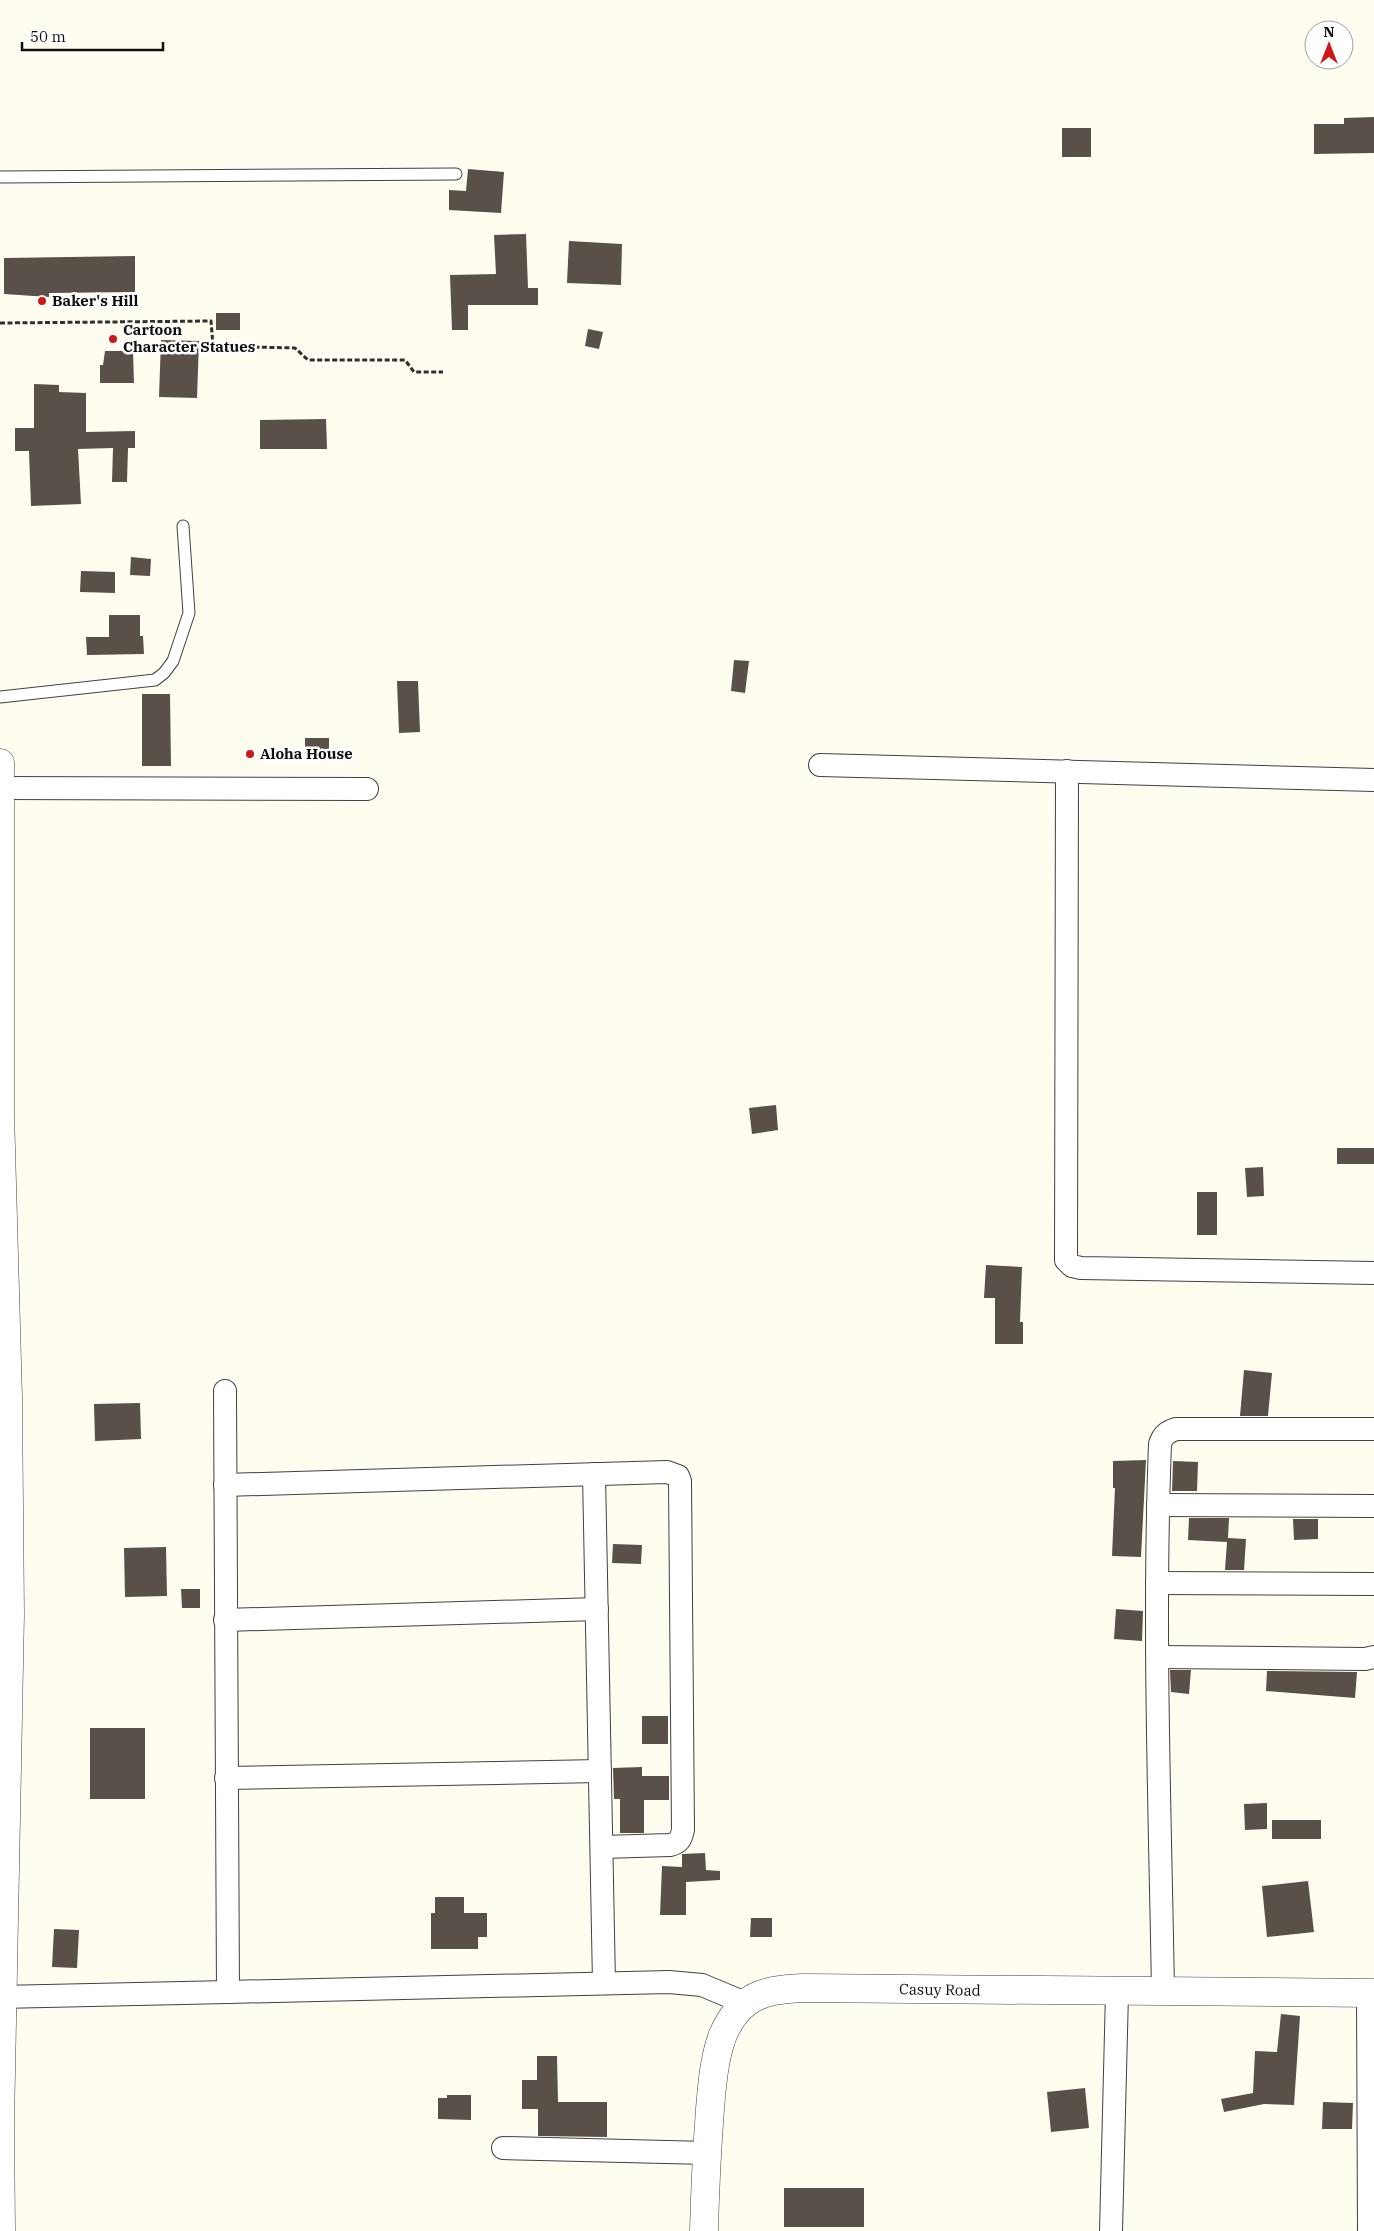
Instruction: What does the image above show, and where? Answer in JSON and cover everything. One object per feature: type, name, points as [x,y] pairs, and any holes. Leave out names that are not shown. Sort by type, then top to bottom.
[{"type":"street","points":[[0,763],[0,1113],[5,1614],[0,2124],[2,2231]]},
{"type":"street","points":[[820,765],[1374,780]]},
{"type":"street","points":[[1067,772],[1066,1260],[1072,1266],[1081,1268],[1374,1273]]},
{"type":"street","points":[[0,788],[368,789]]},
{"type":"street","points":[[225,1391],[228,1992]]},
{"type":"street","points":[[1163,1992],[1157,1584],[1160,1444],[1162,1437],[1176,1429],[1374,1429]]},
{"type":"street","points":[[225,1485],[668,1472],[678,1476],[680,1481],[682,1838],[677,1843],[670,1845],[602,1847]]},
{"type":"street","points":[[594,1474],[604,1983]]},
{"type":"street","points":[[1158,1505],[1374,1506]]},
{"type":"street","points":[[1157,1584],[1374,1584]]},
{"type":"street","points":[[226,1620],[597,1609]]},
{"type":"street","points":[[1158,1657],[1365,1659],[1374,1656]]},
{"type":"street","points":[[226,1778],[600,1771]]},
{"type":"street","points":[[1,1997],[685,1982],[716,1990],[745,2003]]},
{"type":"street","name":"Casuy Road","points":[[704,2231],[707,2152],[717,2055],[729,2022],[745,2003],[760,1994],[804,1988],[1118,1993],[1371,1994]]},
{"type":"street","points":[[1111,2231],[1118,1993]]},
{"type":"street","points":[[1369,2231],[1371,1994]]},
{"type":"street","points":[[503,2148],[707,2152]]},
{"type":"lane","points":[[0,177],[456,174]]},
{"type":"lane","points":[[0,698],[155,680],[164,673],[173,661],[189,613],[182,526]]},
{"type":"path","points":[[0,323],[211,321],[213,346],[295,348],[308,360],[405,360],[414,372],[443,372]]},
{"type":"building","points":[[1374,117],[1374,153],[1314,154],[1314,124],[1344,124],[1344,118]]},
{"type":"building","points":[[1062,128],[1091,128],[1091,157],[1062,157]]},
{"type":"building","points":[[468,169],[504,172],[501,213],[449,210],[449,190],[466,191]]},
{"type":"building","points":[[526,234],[528,288],[538,288],[538,305],[468,305],[468,330],[452,330],[450,275],[496,274],[494,235]]},
{"type":"building","points":[[569,241],[622,244],[621,285],[567,283]]},
{"type":"building","points":[[135,256],[135,292],[49,293],[49,297],[4,294],[4,258]]},
{"type":"building","points":[[216,313],[240,313],[240,330],[216,330]]},
{"type":"building","points":[[588,329],[603,332],[599,349],[585,346]]},
{"type":"building","points":[[161,340],[199,341],[197,398],[159,397]]},
{"type":"building","points":[[105,351],[133,351],[134,383],[100,383],[100,365],[103,365]]},
{"type":"building","points":[[34,384],[59,385],[59,392],[86,393],[86,432],[135,431],[135,448],[128,448],[127,482],[112,482],[113,448],[78,449],[81,504],[31,506],[29,451],[15,451],[15,428],[34,428]]},
{"type":"building","points":[[326,419],[327,449],[260,449],[260,420]]},
{"type":"building","points":[[131,557],[151,559],[150,576],[130,575]]},
{"type":"building","points":[[81,571],[115,572],[115,593],[80,592]]},
{"type":"building","points":[[109,615],[140,615],[140,636],[143,636],[144,654],[87,655],[86,637],[109,637]]},
{"type":"building","points":[[734,660],[749,661],[745,693],[731,691]]},
{"type":"building","points":[[397,681],[418,681],[420,732],[399,733]]},
{"type":"building","points":[[142,694],[170,694],[171,766],[142,766]]},
{"type":"building","points":[[305,738],[329,738],[329,755],[305,755]]},
{"type":"building","points":[[776,1105],[778,1130],[752,1134],[749,1108]]},
{"type":"building","points":[[1337,1148],[1374,1148],[1374,1164],[1337,1164]]},
{"type":"building","points":[[1263,1167],[1264,1196],[1247,1197],[1245,1168]]},
{"type":"building","points":[[1197,1192],[1217,1192],[1217,1235],[1197,1235]]},
{"type":"building","points":[[986,1265],[1022,1267],[1020,1322],[1023,1322],[1023,1344],[995,1344],[995,1298],[984,1298]]},
{"type":"building","points":[[1244,1370],[1272,1373],[1268,1416],[1240,1416]]},
{"type":"building","points":[[140,1403],[141,1439],[95,1441],[94,1404]]},
{"type":"building","points":[[1146,1460],[1141,1557],[1112,1556],[1115,1488],[1113,1488],[1113,1461]]},
{"type":"building","points":[[1173,1461],[1198,1462],[1197,1491],[1172,1491]]},
{"type":"building","points":[[1189,1518],[1229,1518],[1228,1538],[1246,1539],[1244,1570],[1225,1570],[1227,1542],[1188,1540]]},
{"type":"building","points":[[1293,1519],[1318,1519],[1318,1539],[1294,1540]]},
{"type":"building","points":[[613,1544],[642,1545],[641,1564],[612,1563]]},
{"type":"building","points":[[166,1547],[167,1596],[125,1597],[124,1548]]},
{"type":"building","points":[[181,1589],[200,1589],[200,1608],[182,1608]]},
{"type":"building","points":[[1116,1609],[1143,1611],[1142,1641],[1114,1639]]},
{"type":"building","points":[[1170,1670],[1191,1670],[1189,1694],[1171,1692]]},
{"type":"building","points":[[1267,1671],[1357,1672],[1355,1698],[1266,1691]]},
{"type":"building","points":[[642,1716],[668,1716],[668,1744],[642,1744]]},
{"type":"building","points":[[90,1728],[145,1728],[145,1799],[90,1799]]},
{"type":"building","points":[[642,1767],[642,1776],[669,1776],[669,1800],[644,1800],[644,1833],[620,1833],[620,1799],[614,1799],[613,1768]]},
{"type":"building","points":[[1267,1803],[1267,1829],[1245,1830],[1244,1804]]},
{"type":"building","points":[[1272,1820],[1321,1820],[1321,1839],[1272,1839]]},
{"type":"building","points":[[705,1853],[706,1870],[720,1871],[720,1880],[686,1882],[686,1915],[660,1915],[662,1866],[682,1867],[682,1854]]},
{"type":"building","points":[[1308,1881],[1314,1932],[1267,1937],[1262,1886]]},
{"type":"building","points":[[435,1897],[464,1897],[464,1913],[487,1913],[487,1937],[478,1937],[478,1949],[431,1949],[431,1913],[435,1913]]},
{"type":"building","points":[[751,1918],[772,1918],[772,1937],[750,1937]]},
{"type":"building","points":[[54,1929],[79,1930],[77,1968],[52,1967]]},
{"type":"building","points":[[1281,2014],[1300,2016],[1294,2105],[1264,2104],[1224,2112],[1221,2099],[1253,2093],[1255,2051],[1277,2052]]},
{"type":"building","points":[[537,2056],[557,2056],[558,2102],[607,2102],[607,2137],[538,2136],[538,2109],[522,2109],[522,2080],[537,2080]]},
{"type":"building","points":[[1085,2088],[1089,2128],[1051,2132],[1047,2092]]},
{"type":"building","points":[[447,2095],[471,2095],[471,2120],[438,2119],[438,2098],[447,2098]]},
{"type":"building","points":[[1323,2102],[1353,2103],[1352,2129],[1322,2129]]},
{"type":"building","points":[[784,2188],[864,2188],[864,2227],[784,2227]]},
{"type":"place","name":"Baker's Hill","points":[[42,301]]},
{"type":"place","name":"Cartoon Character Statues","points":[[113,339]]},
{"type":"place","name":"Aloha House","points":[[250,754]]}]
